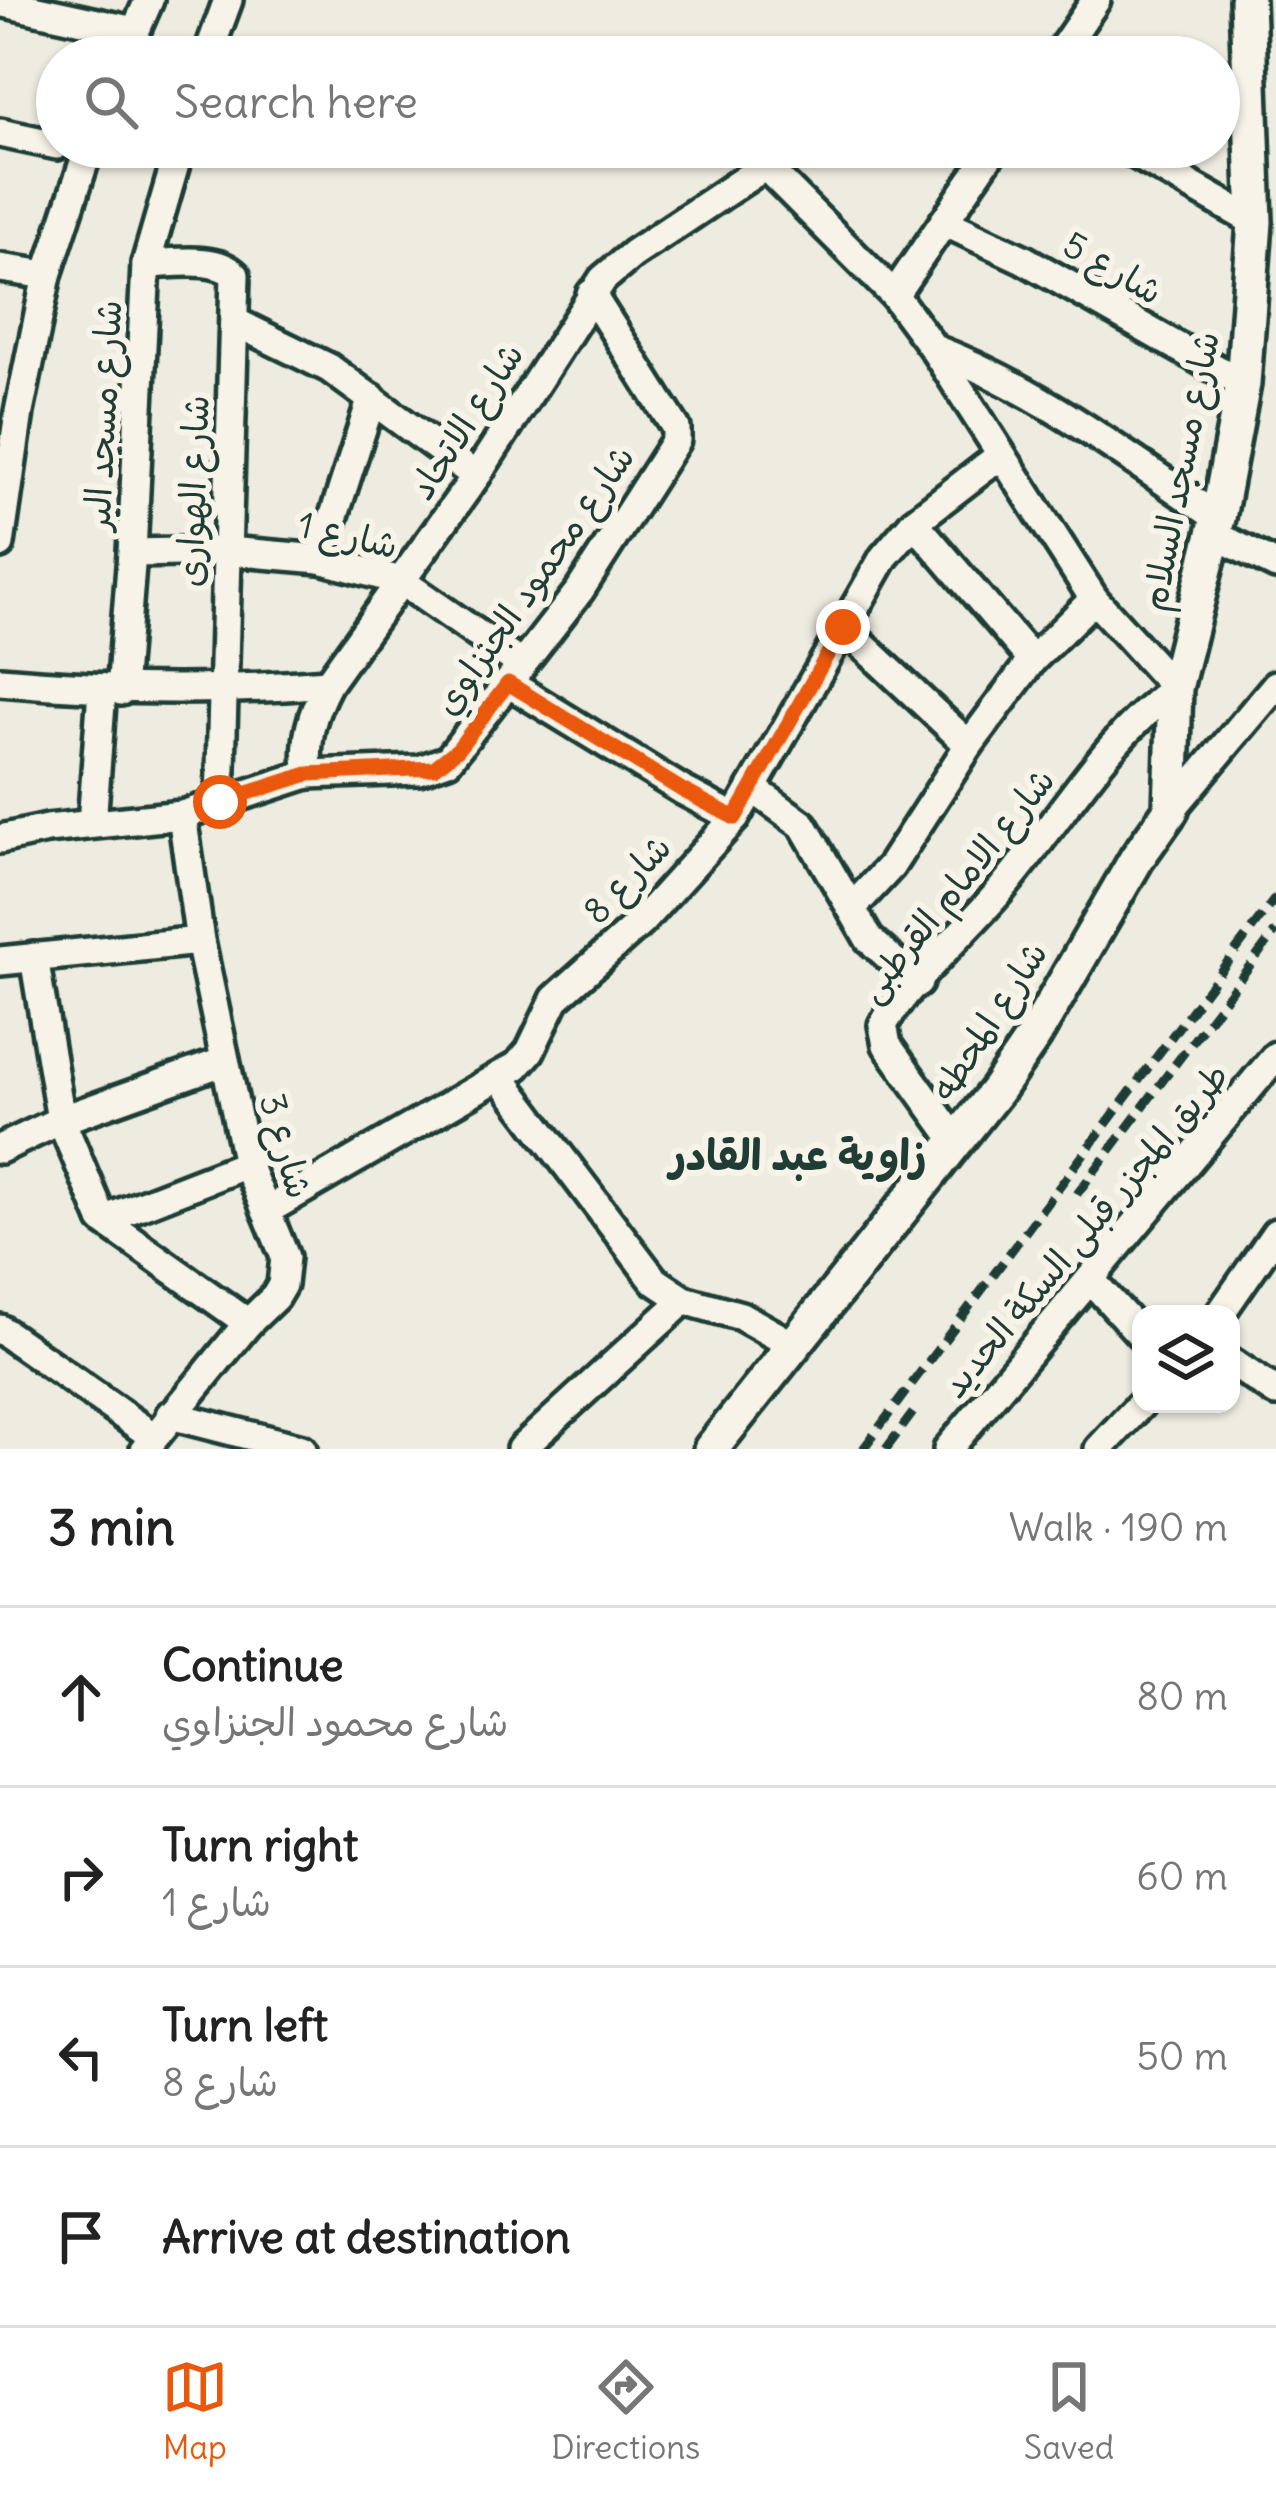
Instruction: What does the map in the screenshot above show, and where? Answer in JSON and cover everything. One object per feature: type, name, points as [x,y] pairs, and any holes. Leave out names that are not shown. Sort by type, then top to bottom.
[{"type":"street","points":[[133,36],[149,0]]},
{"type":"street","points":[[215,36],[228,0]]},
{"type":"street","points":[[1071,36],[1096,0]]},
{"type":"street","name":"شارع مسجد السلام","points":[[1171,810],[1175,688],[1216,526],[1243,384],[1264,140],[1247,0]]},
{"type":"street","points":[[0,2],[104,36]]},
{"type":"street","points":[[0,133],[36,141]]},
{"type":"street","points":[[0,540],[10,410],[76,168]]},
{"type":"street","name":"شارع مسجد البر","points":[[92,824],[132,553],[146,264],[174,168]]},
{"type":"street","name":"شارع الاتحاد","points":[[308,774],[309,727],[328,683],[476,476],[591,295],[617,266],[762,168]]},
{"type":"street","points":[[767,168],[894,296],[934,349],[1094,599],[1175,688]]},
{"type":"street","points":[[894,296],[981,168]]},
{"type":"street","points":[[1161,168],[1255,222]]},
{"type":"street","name":"شارع 5","points":[[944,222],[1042,268],[1243,384]]},
{"type":"street","name":"شارع الهوارى","points":[[146,264],[226,266],[235,275],[220,802]]},
{"type":"street","points":[[0,268],[46,275]]},
{"type":"street","name":"شارع محمود الجنزاوي","points":[[0,839],[182,814],[308,774],[434,768],[458,749],[580,590],[676,440],[676,428],[591,295]]},
{"type":"street","points":[[235,322],[283,342],[372,398],[476,476]]},
{"type":"street","points":[[934,349],[1041,400],[1276,565]]},
{"type":"street","points":[[320,559],[372,398]]},
{"type":"street","name":"شارع 8","points":[[266,1211],[502,1078],[530,1051],[555,999],[641,922],[735,818],[884,557],[914,521],[1001,455]]},
{"type":"street","points":[[914,521],[1032,660]]},
{"type":"street","name":"شارع 1","points":[[132,553],[228,551],[320,559],[401,581],[516,674],[668,782],[735,818]]},
{"type":"street","points":[[852,908],[891,866],[969,745],[1032,660],[1094,599]]},
{"type":"street","points":[[843,627],[969,745]]},
{"type":"street","points":[[0,681],[224,692],[328,683]]},
{"type":"street","name":"شارع المحطه","points":[[711,1449],[1034,1036],[1137,858],[1276,685]]},
{"type":"street","name":"شارع الامام القرطبى","points":[[956,1141],[883,1035],[889,1016],[1003,887],[1120,737],[1175,688]]},
{"type":"street","points":[[752,788],[803,825],[880,952],[918,983]]},
{"type":"street","name":"شارع 3","points":[[166,1431],[248,1323],[275,1297],[286,1271],[285,1257],[247,1164],[200,941],[182,814]]},
{"type":"street","points":[[0,961],[200,941]]},
{"type":"street","points":[[34,957],[61,1120],[103,1220],[248,1323]]},
{"type":"street","name":"طريق المجزر قبلى السكة الحديد","points":[[948,1449],[1276,1056]]},
{"type":"street","points":[[0,1149],[61,1120],[225,1061]]},
{"type":"street","points":[[502,1078],[644,1269],[684,1300],[741,1316],[791,1344]]},
{"type":"street","points":[[103,1220],[247,1164]]},
{"type":"street","points":[[1226,1305],[1276,1233]]},
{"type":"street","points":[[1092,1281],[1132,1325]]},
{"type":"street","points":[[521,1449],[684,1300]]},
{"type":"street","points":[[0,1329],[166,1431],[228,1449]]},
{"type":"street","points":[[1240,1368],[1276,1392]]},
{"type":"street","points":[[1099,1449],[1133,1413]]},
{"type":"street","points":[[166,1431],[302,1449]]},
{"type":"railway","points":[[863,1449],[1276,897]]},
{"type":"railway","points":[[1077,1194],[1276,931]]},
{"type":"railway","points":[[886,1449],[915,1410]]},
{"type":"district","name":"زاوية عبد القادر","points":[[798,1155]]},
{"type":"route","points":[[220,802],[308,774],[434,768],[458,749],[508,683],[735,818],[843,627]]}]
